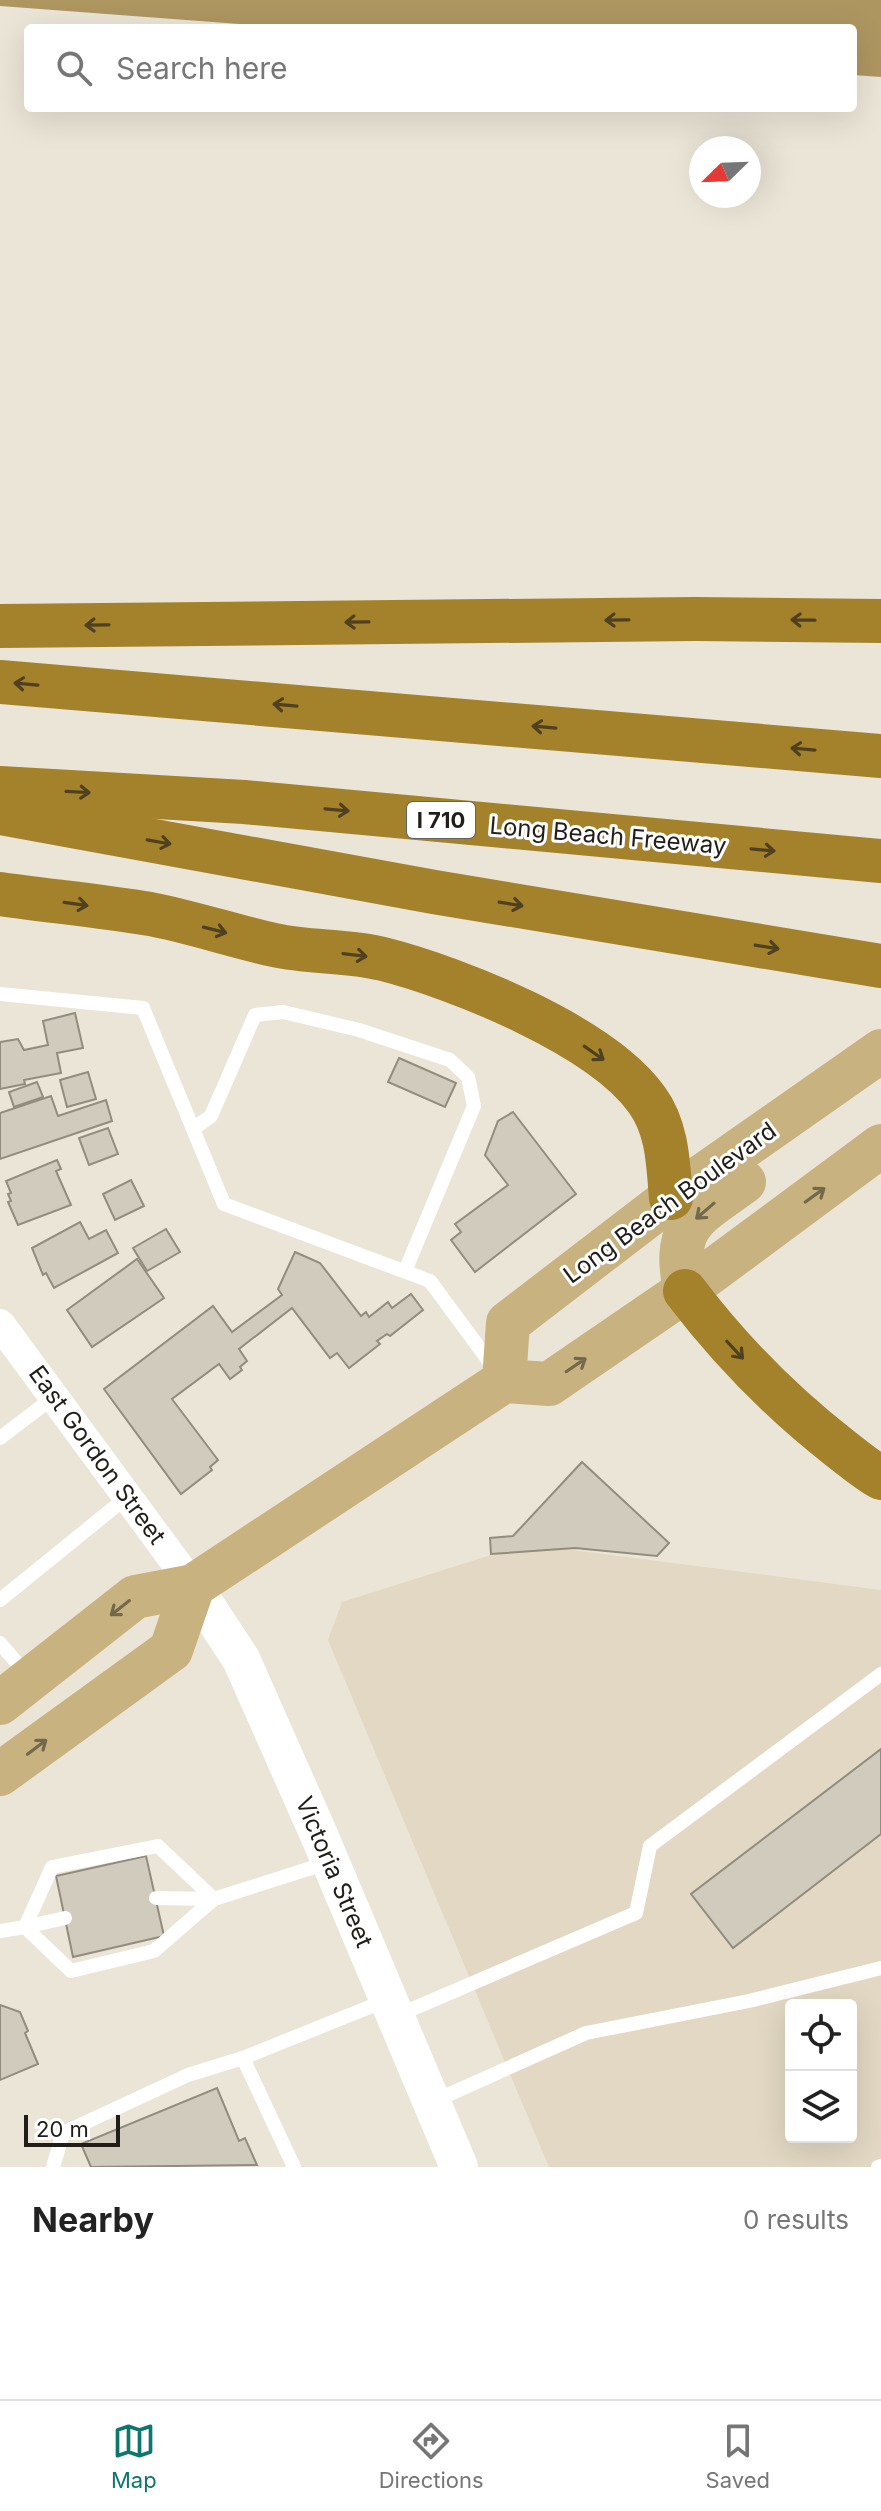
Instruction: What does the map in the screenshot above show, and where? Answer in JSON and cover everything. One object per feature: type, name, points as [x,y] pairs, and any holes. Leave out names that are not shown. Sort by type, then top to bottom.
[{"type":"highway","points":[[0,626],[695,619],[881,621]]},
{"type":"highway","points":[[0,682],[881,756]]},
{"type":"highway","name":"Long Beach Freeway","points":[[0,788],[244,802],[881,861]]},
{"type":"highway","points":[[0,813],[434,892],[881,966]]},
{"type":"highway","points":[[0,894],[152,915],[278,946],[380,958],[442,977],[506,1004],[569,1035],[621,1072],[647,1099],[664,1130],[671,1198]]},
{"type":"highway","points":[[685,1291],[715,1329],[773,1389],[826,1437],[881,1478]]},
{"type":"main road","name":"Long Beach Boulevard","points":[[504,1381],[508,1323],[671,1198],[881,1051]]},
{"type":"main road","points":[[685,1291],[680,1266],[682,1240],[690,1224],[710,1206],[881,1083]]},
{"type":"main road","points":[[15,1691],[135,1597],[193,1586],[504,1381],[549,1384],[685,1291],[881,1146]]},
{"type":"main road","points":[[0,1774],[171,1650],[193,1586]]},
{"type":"street","name":"East Gordon Street","points":[[0,1324],[193,1586]]},
{"type":"street","name":"Victoria Street","points":[[193,1586],[241,1659],[459,2167]]},
{"type":"lane","points":[[0,994],[143,1008],[224,1204],[430,1281],[504,1381]]},
{"type":"lane","points":[[193,1129],[211,1116],[255,1015],[283,1012],[359,1030],[450,1060],[468,1077],[474,1106],[405,1271]]},
{"type":"lane","points":[[0,1438],[54,1397]]},
{"type":"lane","points":[[0,1600],[127,1497]]},
{"type":"lane","points":[[0,1643],[15,1691]]},
{"type":"lane","points":[[53,2167],[63,2133],[188,2075],[392,2008],[636,1913],[650,1846],[881,1674]]},
{"type":"lane","points":[[25,1927],[52,1867],[158,1846],[214,1899]]},
{"type":"lane","points":[[156,1898],[214,1899],[330,1862]]},
{"type":"lane","points":[[25,1927],[71,1971],[154,1951],[214,1899]]},
{"type":"lane","points":[[0,1931],[65,1918]]},
{"type":"lane","points":[[432,2103],[586,2033],[749,2001],[881,1968]]},
{"type":"lane","points":[[243,2058],[294,2167]]},
{"type":"shaded area","points":[[0,0],[881,0],[881,77],[857,75],[857,24],[240,24],[0,6]]},
{"type":"shaded area","points":[[526,1544],[881,1590],[881,2167],[549,2167],[328,1640],[342,1602]]},
{"type":"building","points":[[75,1013],[83,1048],[57,1053],[61,1073],[24,1080],[25,1084],[0,1089],[0,1042],[18,1039],[24,1050],[48,1045],[43,1021]]},
{"type":"building","points":[[399,1058],[456,1083],[445,1107],[388,1082]]},
{"type":"building","points":[[88,1072],[96,1099],[67,1107],[60,1080]]},
{"type":"building","points":[[37,1082],[43,1097],[14,1107],[9,1092]]},
{"type":"building","points":[[51,1096],[58,1116],[106,1100],[112,1121],[0,1159],[0,1113]]},
{"type":"building","points":[[513,1112],[576,1194],[475,1272],[451,1240],[461,1232],[455,1224],[508,1185],[485,1155],[498,1121]]},
{"type":"building","points":[[108,1128],[118,1154],[89,1165],[79,1138]]},
{"type":"building","points":[[57,1160],[61,1169],[56,1171],[71,1205],[18,1225],[8,1202],[11,1201],[8,1194],[11,1193],[6,1181]]},
{"type":"building","points":[[131,1180],[144,1206],[115,1220],[103,1194]]},
{"type":"building","points":[[80,1222],[89,1239],[106,1230],[118,1253],[54,1288],[46,1273],[43,1275],[32,1248]]},
{"type":"building","points":[[166,1229],[180,1252],[147,1271],[133,1248]]},
{"type":"building","points":[[295,1252],[320,1263],[361,1316],[366,1312],[369,1317],[388,1302],[392,1308],[411,1294],[423,1310],[390,1336],[387,1334],[377,1341],[380,1344],[349,1368],[337,1353],[330,1358],[292,1308],[239,1349],[247,1361],[240,1367],[242,1370],[230,1379],[219,1364],[172,1399],[218,1460],[210,1467],[212,1470],[181,1494],[104,1389],[213,1306],[232,1332],[282,1295],[278,1289]]},
{"type":"building","points":[[137,1259],[164,1298],[92,1347],[67,1310]]},
{"type":"building","points":[[582,1462],[669,1543],[657,1556],[575,1548],[491,1554],[490,1538],[513,1536]]},
{"type":"building","points":[[881,1749],[881,1834],[733,1948],[691,1894]]},
{"type":"building","points":[[146,1856],[164,1936],[73,1957],[56,1876]]},
{"type":"building","points":[[0,2005],[20,2012],[38,2064],[0,2080]]},
{"type":"building","points":[[217,2088],[239,2141],[245,2138],[257,2165],[91,2167],[81,2144]]}]
